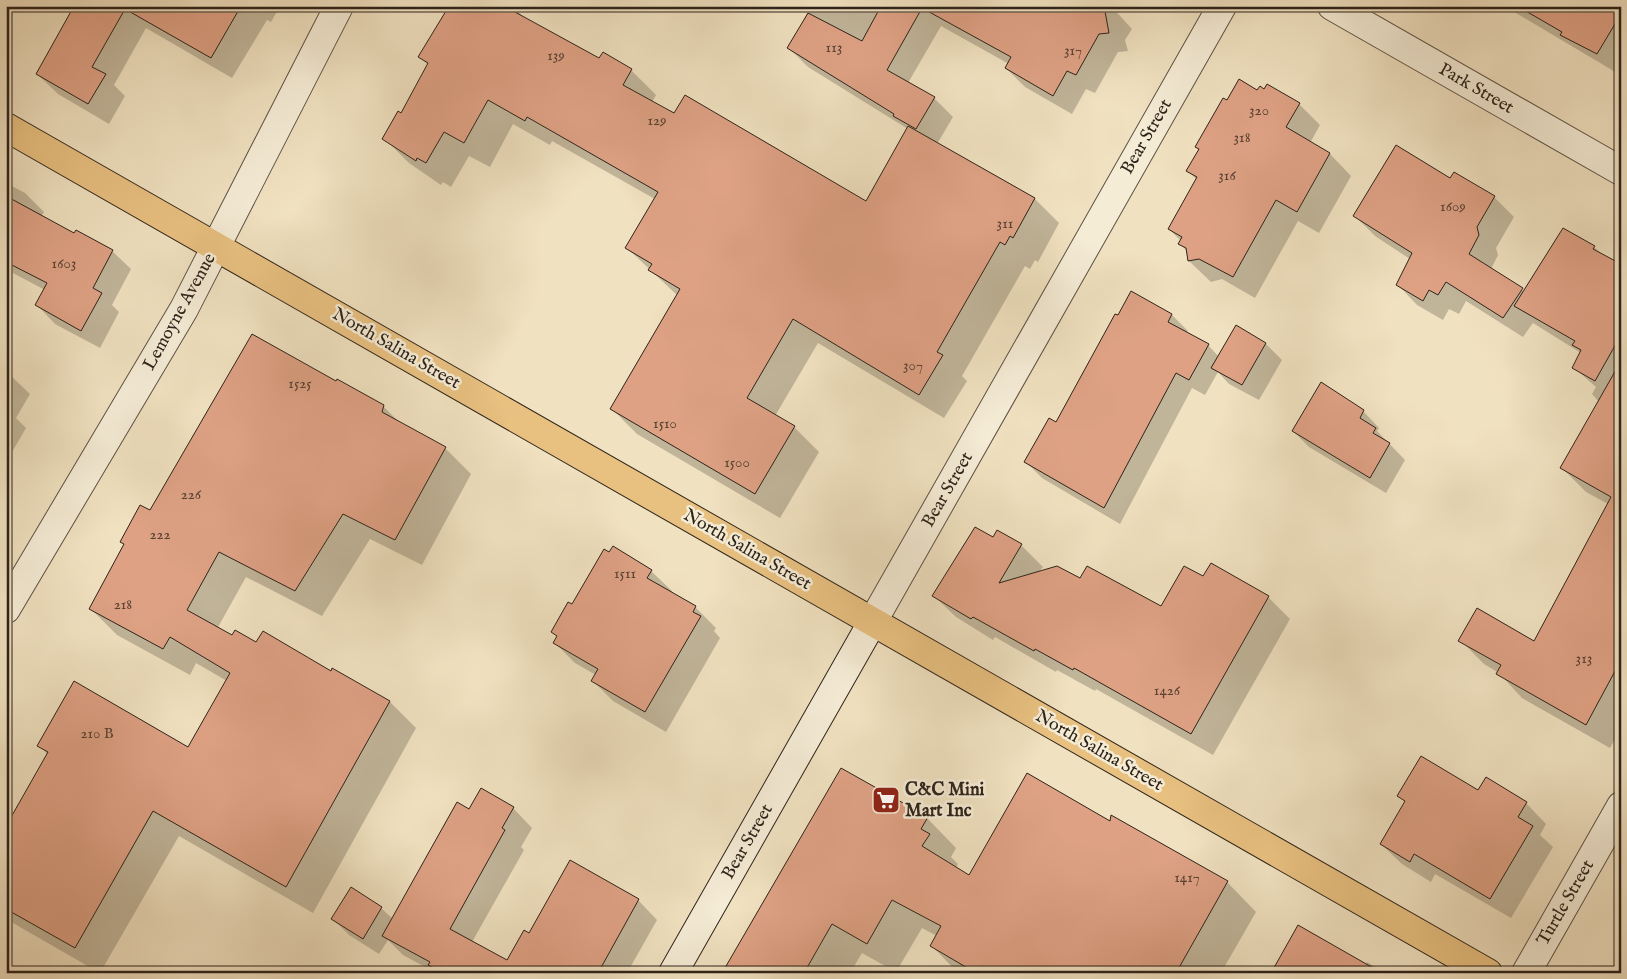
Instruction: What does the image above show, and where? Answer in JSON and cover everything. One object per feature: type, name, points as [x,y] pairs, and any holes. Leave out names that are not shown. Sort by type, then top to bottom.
[{"type":"main road","name":"North Salina Street","points":[[6,127],[1488,973]]},
{"type":"street","name":"Lemoyne Avenue","points":[[6,609],[184,309],[339,6]]},
{"type":"street","name":"Bear Street","points":[[673,973],[1222,6]]},
{"type":"street","name":"Park Street","points":[[1332,6],[1621,171]]},
{"type":"street","name":"Turtle Street","points":[[1526,973],[1621,806]]},
{"type":"building","points":[[74,6],[241,6],[211,58],[125,9],[92,67],[106,74],[88,104],[36,74]]},
{"type":"building","points":[[449,6],[504,6],[599,58],[603,52],[632,69],[623,85],[674,113],[685,95],[866,201],[908,126],[1035,198],[1013,238],[1010,236],[1005,245],[1000,242],[937,352],[943,355],[919,395],[793,319],[747,398],[795,426],[755,494],[610,409],[680,289],[648,270],[652,264],[625,248],[658,192],[527,117],[525,121],[488,100],[464,143],[444,132],[426,163],[417,158],[416,161],[382,139],[398,111],[401,113],[428,63],[418,57]]},
{"type":"building","points":[[881,6],[1104,6],[1109,33],[1099,34],[1076,75],[1067,71],[1053,96],[1005,68],[1011,57],[922,8],[887,70],[935,97],[916,129],[787,48],[808,13],[862,41]]},
{"type":"building","points":[[1517,6],[1621,6],[1621,14],[1597,54],[1560,35],[1562,32]]},
{"type":"building","points":[[1239,79],[1257,90],[1260,86],[1264,89],[1267,84],[1300,103],[1286,127],[1330,153],[1297,212],[1276,200],[1233,277],[1199,259],[1188,261],[1186,248],[1178,244],[1182,237],[1168,229],[1197,177],[1186,171],[1199,149],[1195,147],[1223,98],[1227,100]]},
{"type":"building","points":[[1396,145],[1450,178],[1454,172],[1495,196],[1477,227],[1479,235],[1469,254],[1523,288],[1503,318],[1446,282],[1438,295],[1429,290],[1423,301],[1396,285],[1412,253],[1353,216]]},
{"type":"building","points":[[6,196],[74,233],[76,230],[113,250],[93,288],[102,293],[81,331],[35,305],[47,283],[6,262]]},
{"type":"building","points":[[1563,228],[1595,246],[1593,249],[1621,264],[1621,335],[1595,381],[1572,368],[1581,350],[1572,345],[1575,341],[1514,306]]},
{"type":"building","points":[[1131,291],[1172,314],[1168,322],[1209,344],[1189,380],[1176,373],[1104,508],[1024,462],[1049,418],[1056,422],[1115,314],[1118,315]]},
{"type":"building","points":[[1236,325],[1266,343],[1242,385],[1211,368]]},
{"type":"building","points":[[252,334],[336,381],[337,379],[384,405],[382,412],[446,447],[395,540],[343,514],[295,591],[219,552],[187,610],[232,635],[235,630],[256,642],[263,631],[331,671],[332,668],[390,701],[286,887],[153,811],[75,948],[6,909],[6,826],[48,752],[37,746],[74,681],[188,747],[230,673],[170,637],[163,649],[89,609],[124,544],[120,542],[140,505],[150,510]]},
{"type":"building","points":[[1621,361],[1621,660],[1586,725],[1496,674],[1501,665],[1458,641],[1477,608],[1534,641],[1611,497],[1560,468]]},
{"type":"building","points":[[1321,382],[1364,410],[1360,418],[1376,428],[1373,433],[1390,443],[1370,478],[1292,431]]},
{"type":"building","points":[[975,527],[993,537],[997,530],[1022,544],[999,583],[1057,566],[1080,578],[1087,566],[1161,606],[1184,566],[1203,576],[1211,563],[1269,596],[1191,734],[1074,668],[1073,670],[1035,649],[1034,651],[973,617],[971,619],[932,596]]},
{"type":"building","points":[[613,546],[652,570],[647,578],[696,606],[693,612],[701,616],[645,712],[591,681],[598,669],[553,643],[557,636],[551,632],[568,602],[572,604],[604,549],[609,552]]},
{"type":"building","points":[[1421,756],[1478,790],[1486,777],[1527,802],[1518,817],[1533,826],[1490,899],[1414,854],[1410,862],[1380,844],[1405,801],[1397,796]]},
{"type":"building","points":[[841,768],[928,817],[921,829],[930,834],[922,846],[969,875],[1027,773],[1110,821],[1111,815],[1228,881],[1176,973],[976,973],[930,946],[941,926],[892,900],[867,944],[832,924],[804,973],[722,973]]},
{"type":"building","points":[[481,788],[514,807],[502,828],[505,830],[450,929],[507,960],[524,930],[529,933],[570,860],[639,899],[598,973],[443,973],[428,965],[430,962],[382,936],[457,802],[469,809]]},
{"type":"building","points":[[351,887],[382,907],[363,939],[331,919]]},
{"type":"building","points":[[1298,925],[1382,973],[1271,973]]},
{"type":"place","name":"C&C Mini Mart Inc","points":[[886,800]]}]
